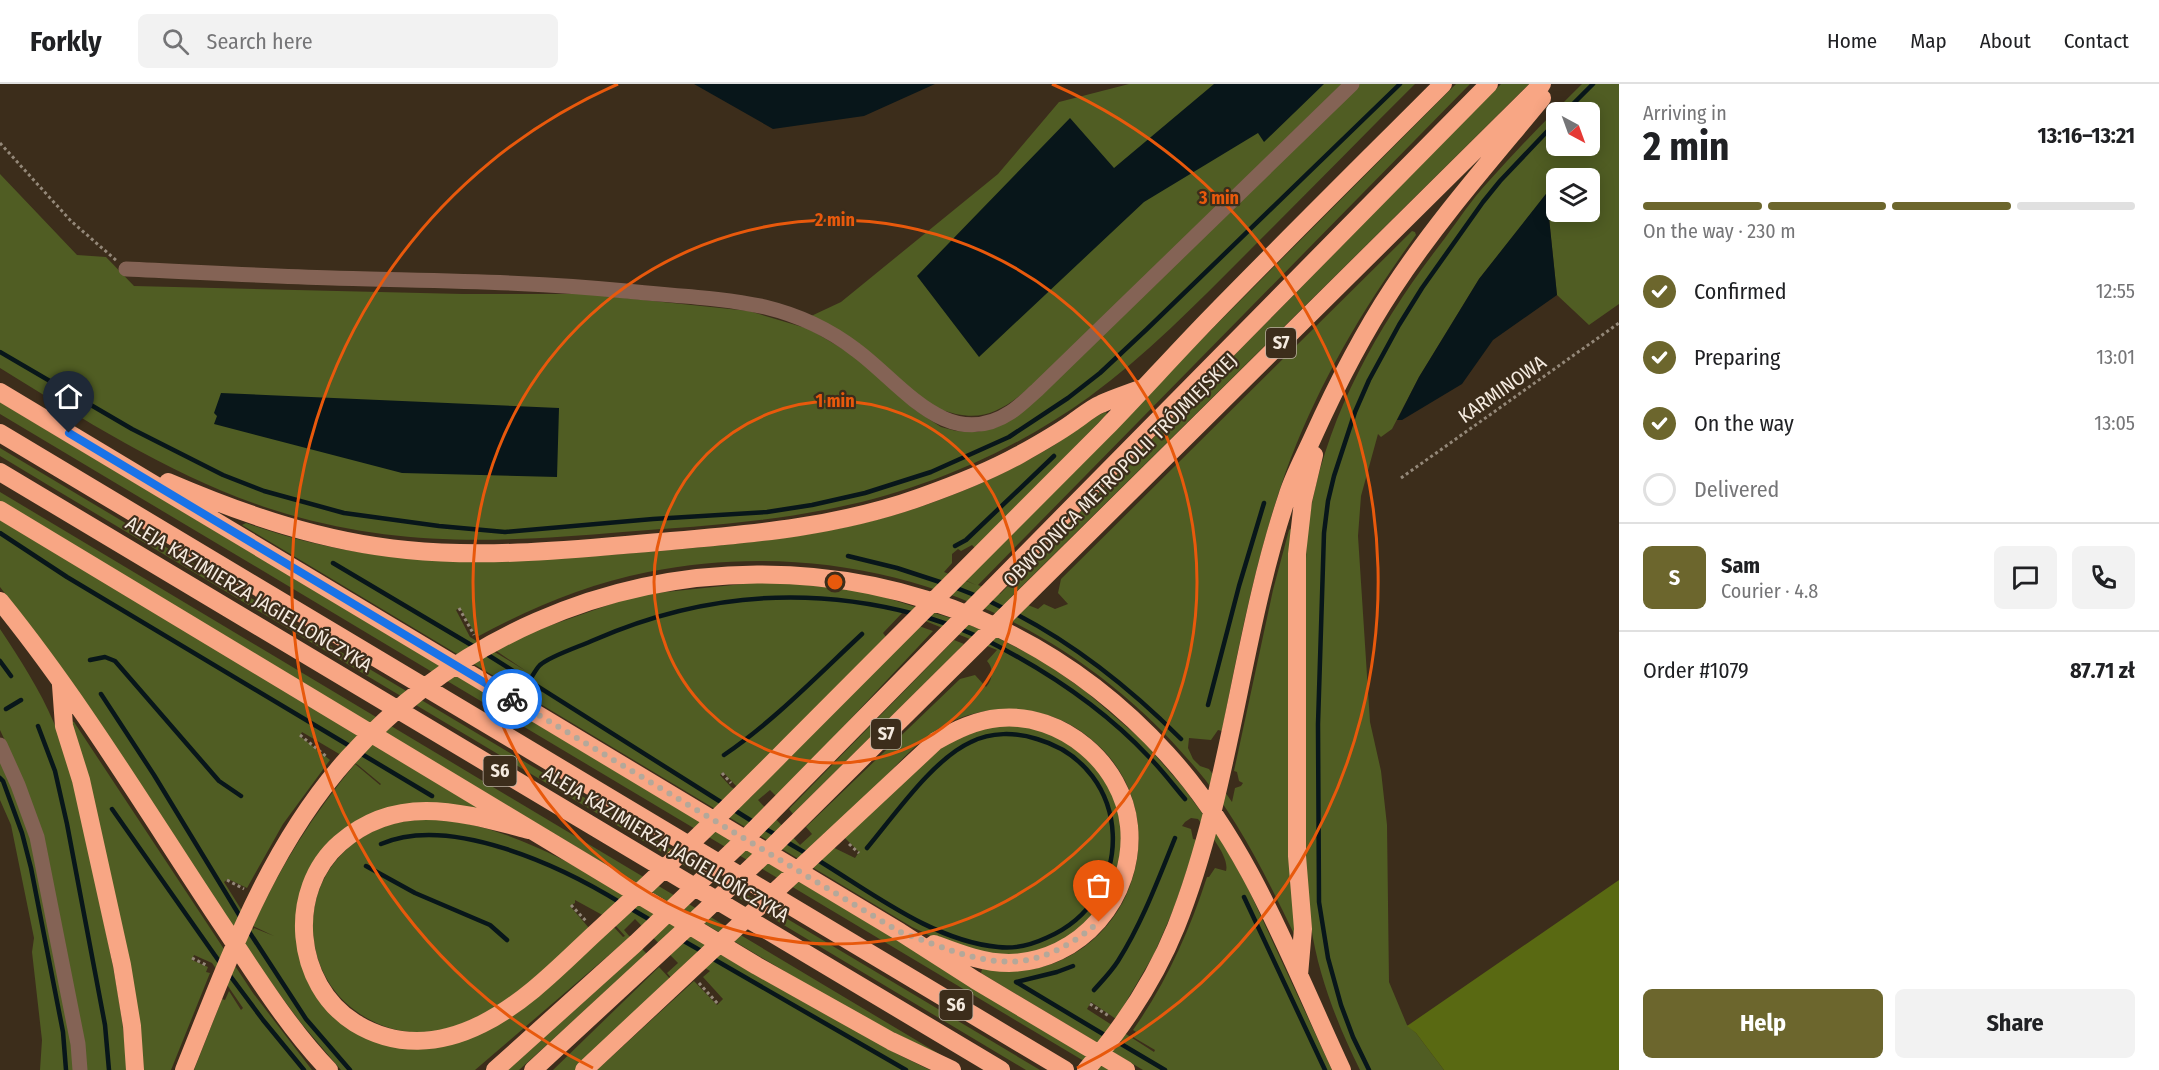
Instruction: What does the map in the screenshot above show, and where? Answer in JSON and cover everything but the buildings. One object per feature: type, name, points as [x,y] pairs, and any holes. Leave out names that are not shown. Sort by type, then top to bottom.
[{"type":"highway","points":[[529,830],[453,812],[406,811],[387,816],[365,826],[341,841],[319,868],[310,886],[303,916],[306,951],[312,971],[334,1005],[362,1027],[390,1038],[417,1041],[448,1038],[484,1023],[525,997],[611,919],[738,790],[912,623],[1443,84]]},
{"type":"highway","name":"OBWODNICA METROPOLII TRÓJMIEJSKIEJ","points":[[495,1070],[708,876],[1489,84]]},
{"type":"highway","name":"OBWODNICA METROPOLII TRÓJMIEJSKIEJ","points":[[533,1070],[653,960],[799,820],[1542,84]]},
{"type":"highway","points":[[1086,1070],[1115,1023],[1142,994],[1175,928],[1206,834],[1271,548],[1288,494],[1327,406],[1345,369],[1393,288],[1461,197],[1554,84]]},
{"type":"highway","points":[[103,454],[248,514],[291,528],[351,542],[448,553],[569,549],[769,531],[836,520],[899,505],[973,477],[1039,443],[1099,405],[1144,388]]},
{"type":"highway","points":[[0,392],[1126,1070]]},
{"type":"highway","points":[[1299,976],[1303,929],[1297,856],[1297,554],[1304,501],[1327,406]]},
{"type":"highway","name":"ALEJA KAZIMIERZA JAGIELLOŃCZYKA","points":[[0,433],[1065,1070]]},
{"type":"highway","name":"ALEJA KAZIMIERZA JAGIELLOŃCZYKA","points":[[0,472],[1001,1070]]},
{"type":"highway","points":[[0,510],[757,966],[891,1041],[952,1070]]},
{"type":"highway","points":[[184,1070],[215,972],[293,832],[348,758],[411,699],[480,641],[600,598],[654,584],[705,576],[749,574],[803,575],[874,585],[946,606],[980,619],[1042,651],[1090,683],[1135,721],[1173,761],[1208,804],[1243,860],[1342,1070]]},
{"type":"highway","points":[[0,601],[61,683],[264,987],[329,1070]]},
{"type":"highway","points":[[61,683],[64,726],[81,780],[122,965],[132,1026],[135,1070]]},
{"type":"highway","points":[[584,1070],[695,975],[825,843],[936,741],[978,721],[1020,718],[1055,727],[1084,744],[1105,765],[1122,795],[1127,816],[1128,864],[1117,894],[1099,922],[1076,941],[1046,956],[1009,963],[969,957],[900,932]]},
{"type":"lane","points":[[126,269],[330,278],[555,284],[763,307],[798,317],[842,340],[868,359],[916,403],[943,420],[970,425],[988,423],[1011,412],[1037,390],[1352,84]]},
{"type":"lane","points":[[0,745],[37,837],[78,1044],[80,1070]]},
{"type":"path","points":[[0,143],[71,221],[126,269]]},
{"type":"path","name":"KARMINOWA","points":[[1401,478],[1619,323]]},
{"type":"path","points":[[459,608],[480,641]]},
{"type":"path","points":[[300,735],[327,757]]},
{"type":"path","points":[[722,773],[738,790]]},
{"type":"path","points":[[844,839],[859,854]]},
{"type":"path","points":[[227,880],[244,889]]},
{"type":"path","points":[[571,905],[588,924]]},
{"type":"path","points":[[192,958],[215,972]]},
{"type":"path","points":[[695,975],[718,1004]]},
{"type":"path","points":[[1090,1004],[1115,1023]]},
{"type":"green space","points":[[1129,84],[1342,84],[1037,382],[1013,401],[991,413],[967,416],[937,408],[809,317],[841,302],[998,174],[1059,102]]},
{"type":"green space","points":[[1359,84],[1415,84],[1192,308],[1111,380],[1059,417],[996,453],[929,482],[859,503],[724,524],[537,538],[454,540],[372,533],[287,514],[212,486],[139,451],[0,368],[0,174],[77,255],[106,257],[134,286],[463,294],[586,294],[749,311],[809,329],[858,358],[915,410],[941,427],[956,431],[977,432],[997,427],[1011,420]]},
{"type":"green space","points":[[1456,84],[1470,84],[978,585],[1000,594],[1501,84],[1529,84],[1010,598],[1038,609],[1044,604],[1055,609],[1068,604],[1058,593],[1061,579],[1412,231],[1415,232],[1416,235],[1377,291],[1342,350],[1297,442],[1275,505],[1257,569],[1222,731],[1218,730],[1211,740],[1189,738],[1188,748],[1193,759],[1200,766],[1209,769],[1232,802],[1235,788],[1243,783],[1239,781],[1237,772],[1234,771],[1273,590],[1289,530],[1292,528],[1295,936],[1262,869],[1223,805],[1193,765],[1140,709],[1080,662],[1016,623],[947,594],[875,573],[801,562],[725,562],[648,572],[603,583],[518,616],[477,637],[460,608],[456,610],[470,637],[526,671],[495,650],[526,634],[637,595],[771,581],[868,592],[960,621],[1041,660],[1085,691],[1142,740],[1183,787],[1218,835],[1246,884],[1332,1070],[1143,1070],[981,973],[982,969],[1020,970],[1039,968],[1057,962],[1086,945],[1109,923],[1126,896],[1136,866],[1138,835],[1134,804],[1122,774],[1101,748],[1067,723],[1032,711],[1010,709],[976,713],[955,720],[935,731],[917,745],[820,841],[855,858],[859,852],[843,836],[942,745],[990,726],[1026,726],[1066,740],[1100,770],[1119,809],[1123,853],[1102,908],[1064,941],[1025,955],[992,955],[937,939],[912,927],[242,525],[246,523],[349,551],[450,561],[552,559],[766,540],[873,521],[957,494],[1026,461],[1106,412],[1107,414],[975,548],[972,545],[961,551],[958,549],[952,554],[952,563],[944,572],[976,585],[963,579]],"holes":[[[903,612],[997,650],[987,661],[992,671],[990,681],[986,687],[975,675],[960,679],[806,827],[812,834],[800,845],[758,800],[770,790],[776,796],[933,631],[916,625],[750,798],[731,787],[720,775],[723,772],[737,787],[886,637],[883,633]],[[1191,818],[1198,819],[1217,844],[1225,858],[1226,871],[1215,868],[1207,877],[1176,956],[1133,1030],[1136,1032],[1133,1037],[1155,1050],[1154,1052],[1087,1009],[1091,1002],[1116,1019],[1154,954],[1174,908],[1197,840],[1193,839],[1191,829],[1182,826]]]},
{"type":"green space","points":[[1582,84],[1619,84],[1619,304],[1589,325],[1557,295],[1549,222],[1600,222],[1600,168],[1546,168],[1546,195],[1479,279],[1419,377],[1392,429],[1381,437],[1378,434],[1361,496],[1358,536],[1370,722],[1381,771],[1387,825],[1389,982],[1407,1025],[1416,1033],[1444,1070],[1360,1070],[1344,1036],[1324,981],[1314,944],[1308,905],[1306,573],[1312,503],[1333,431],[1363,363],[1401,299],[1476,195],[1546,121],[1546,156],[1600,156],[1600,102],[1564,102]]},
{"type":"green space","points":[[0,402],[1116,1070],[1099,1070],[0,414]]},
{"type":"green space","points":[[0,448],[1040,1070],[1026,1070],[0,456]]},
{"type":"green space","points":[[0,492],[946,1058],[858,1015],[0,503]]},
{"type":"green space","points":[[0,518],[485,808],[359,820],[297,917],[340,1019],[452,1043],[612,925],[623,937],[625,936],[615,925],[617,923],[575,900],[575,903],[570,906],[589,928],[546,968],[496,1006],[468,1021],[440,1030],[411,1032],[381,1025],[365,1017],[344,1001],[328,981],[314,945],[314,907],[322,883],[342,854],[355,842],[370,833],[408,821],[450,821],[494,831],[538,848],[582,870],[897,1054],[930,1070],[597,1070],[694,981],[717,1005],[723,999],[703,977],[710,971],[692,960],[672,979],[667,973],[678,963],[635,919],[624,930],[630,937],[475,1070],[341,1070],[301,1023],[269,980],[41,640],[0,587]],"holes":[[[302,732],[358,765],[381,784],[355,764],[325,802],[298,842],[253,926],[274,936],[254,928],[254,930],[224,882],[228,879],[247,888],[283,824],[330,760],[300,736]]]},
{"type":"green space","points":[[0,629],[42,699],[68,761],[114,973],[127,1070],[85,1070],[17,766],[0,730]]},
{"type":"green space","points":[[954,640],[964,644],[793,814],[789,809]]},
{"type":"green space","points":[[71,721],[74,722],[253,993],[312,1070],[194,1070],[222,999],[225,1000],[229,991],[241,1010],[243,1008],[212,963],[194,955],[192,960],[208,967],[206,972],[210,973],[171,1070],[141,1070]]},
{"type":"green space","points":[[0,756],[29,830],[69,1028],[74,1070],[40,1070],[42,1040],[32,952],[34,938],[11,825],[0,800]]},
{"type":"green space","points":[[1619,880],[1619,1070],[1444,1070],[1416,1033],[1407,1026]]},
{"type":"green space","points":[[642,949],[647,954],[519,1070],[508,1070]]},
{"type":"green space","points":[[659,967],[673,982],[577,1070],[553,1070]]},
{"type":"shaded area","points":[[694,84],[935,84],[864,116],[773,129]]},
{"type":"shaded area","points":[[1214,84],[1324,84],[1264,142],[1258,133],[1144,202],[979,357],[917,276],[1070,118],[1114,168]]},
{"type":"shaded area","points":[[1546,194],[1546,222],[1549,222],[1557,295],[1493,340],[1462,384],[1402,420],[1397,420],[1419,377],[1479,279]]},
{"type":"shaded area","points":[[221,393],[559,408],[557,477],[402,473],[214,424],[217,416],[214,413]]},
{"type":"waterway","points":[[0,352],[132,429],[223,475],[264,491],[344,513],[505,532],[767,512],[812,505],[865,493],[931,472],[1009,437],[1068,398],[1100,373],[1147,329],[1400,84]]},
{"type":"waterway","points":[[1575,102],[1593,84]]},
{"type":"waterway","points":[[1369,1070],[1341,1005],[1328,958],[1319,902],[1318,724],[1324,533],[1328,501],[1355,412],[1369,380],[1399,325],[1422,288],[1483,202],[1546,133]]},
{"type":"waterway","points":[[955,546],[966,540],[1054,456]]},
{"type":"waterway","points":[[1208,705],[1239,586],[1264,503]]},
{"type":"waterway","points":[[0,533],[67,577],[353,748]]},
{"type":"waterway","points":[[848,556],[897,568],[946,584]]},
{"type":"waterway","points":[[333,563],[478,649]]},
{"type":"waterway","points":[[954,587],[977,596]]},
{"type":"waterway","points":[[530,680],[540,665],[566,651],[633,624],[673,612],[713,604],[793,597],[833,599],[915,614]]},
{"type":"waterway","points":[[987,600],[1007,610]]},
{"type":"waterway","points":[[1014,613],[1082,654],[1143,703],[1181,739]]},
{"type":"waterway","points":[[926,617],[950,625]]},
{"type":"waterway","points":[[960,629],[977,636]]},
{"type":"waterway","points":[[724,755],[778,713],[862,634]]},
{"type":"waterway","points":[[988,641],[1053,678],[1113,722],[1149,757],[1185,799]]},
{"type":"waterway","points":[[488,655],[724,804]]},
{"type":"waterway","points":[[90,660],[105,657],[115,661],[219,781],[241,796]]},
{"type":"waterway","points":[[0,661],[11,676]]},
{"type":"waterway","points":[[101,694],[154,775],[241,918]]},
{"type":"waterway","points":[[6,709],[21,700]]},
{"type":"waterway","points":[[38,726],[55,771],[67,824],[105,1025],[109,1070]]},
{"type":"waterway","points":[[816,859],[926,925],[974,943],[998,947],[1023,946],[1046,938],[1076,919],[1097,894],[1110,865],[1113,834],[1107,804],[1092,776],[1069,754],[1037,739],[1003,734],[987,736],[971,742],[943,761],[915,789],[867,848]]},
{"type":"waterway","points":[[360,753],[432,796]]},
{"type":"waterway","points":[[0,778],[22,833],[31,868],[63,1032],[66,1070]]},
{"type":"waterway","points":[[731,808],[755,823]]},
{"type":"waterway","points":[[112,809],[221,964]]},
{"type":"waterway","points":[[762,827],[778,836]]},
{"type":"waterway","points":[[381,844],[409,836],[439,835],[504,848],[568,874],[621,903]]},
{"type":"waterway","points":[[1094,990],[1115,965],[1135,932],[1175,838]]},
{"type":"waterway","points":[[785,841],[809,855]]},
{"type":"waterway","points":[[366,866],[415,893],[490,925],[507,940]]},
{"type":"waterway","points":[[1244,897],[1325,1070]]},
{"type":"waterway","points":[[628,907],[652,921]]},
{"type":"waterway","points":[[248,930],[306,1019],[350,1070]]},
{"type":"waterway","points":[[682,940],[703,952]]},
{"type":"waterway","points":[[710,957],[906,1070]]},
{"type":"waterway","points":[[1073,966],[1016,982],[1108,1037]]},
{"type":"waterway","points":[[228,973],[304,1070]]},
{"type":"waterway","points":[[1116,1041],[1165,1070]]},
{"type":"way so far","points":[[512,699],[900,932],[969,957],[1009,963],[1046,956],[1076,941],[1099,922]]},
{"type":"route","points":[[69,433],[512,699]]}]
